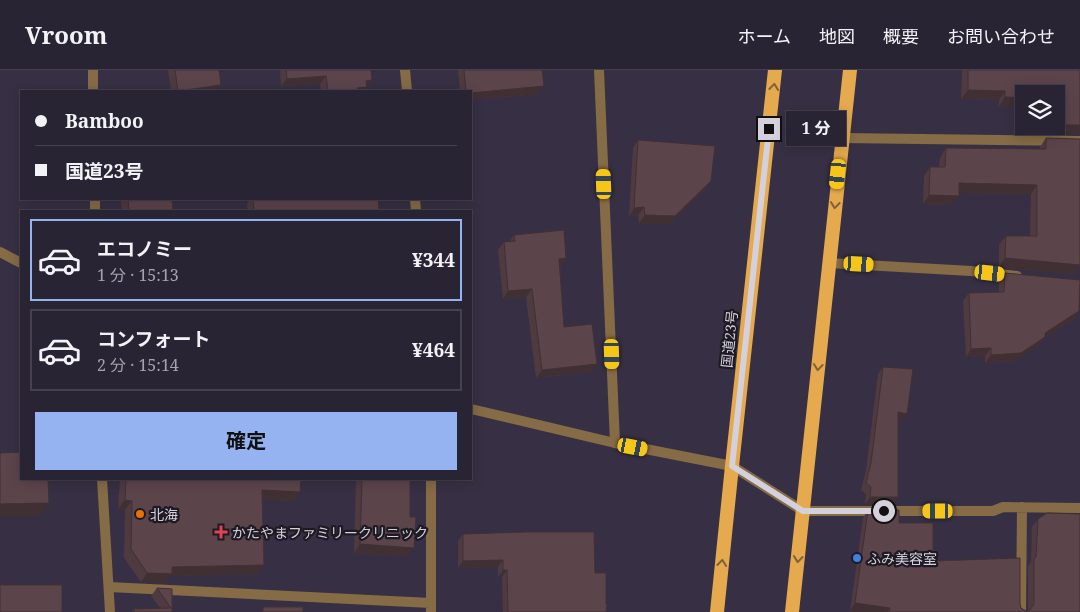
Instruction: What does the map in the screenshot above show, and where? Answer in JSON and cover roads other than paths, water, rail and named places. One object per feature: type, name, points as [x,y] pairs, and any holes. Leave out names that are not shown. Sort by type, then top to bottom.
[{"type":"highway","name":"国道23号","points":[[717,612],[776,70]]},
{"type":"highway","points":[[792,612],[850,70]]},
{"type":"street","points":[[93,70],[93,90]]},
{"type":"street","points":[[405,70],[407,90]]},
{"type":"street","points":[[599,70],[615,443]]},
{"type":"street","points":[[842,138],[1080,141]]},
{"type":"street","points":[[0,252],[20,262]]},
{"type":"street","points":[[829,263],[972,271],[1031,277]]},
{"type":"street","points":[[472,409],[615,443],[732,466],[803,511],[993,511],[1003,507],[1080,508]]},
{"type":"street","points":[[102,480],[110,612]]},
{"type":"street","points":[[108,586],[431,607],[431,480]]},
{"type":"street","points":[[1021,612],[1022,507]]},
{"type":"place","name":"北海","points":[[140,514]]},
{"type":"place","name":"かたやまファミリークリニック","points":[[221,532]]},
{"type":"place","name":"ふみ美容室","points":[[857,558]]}]
